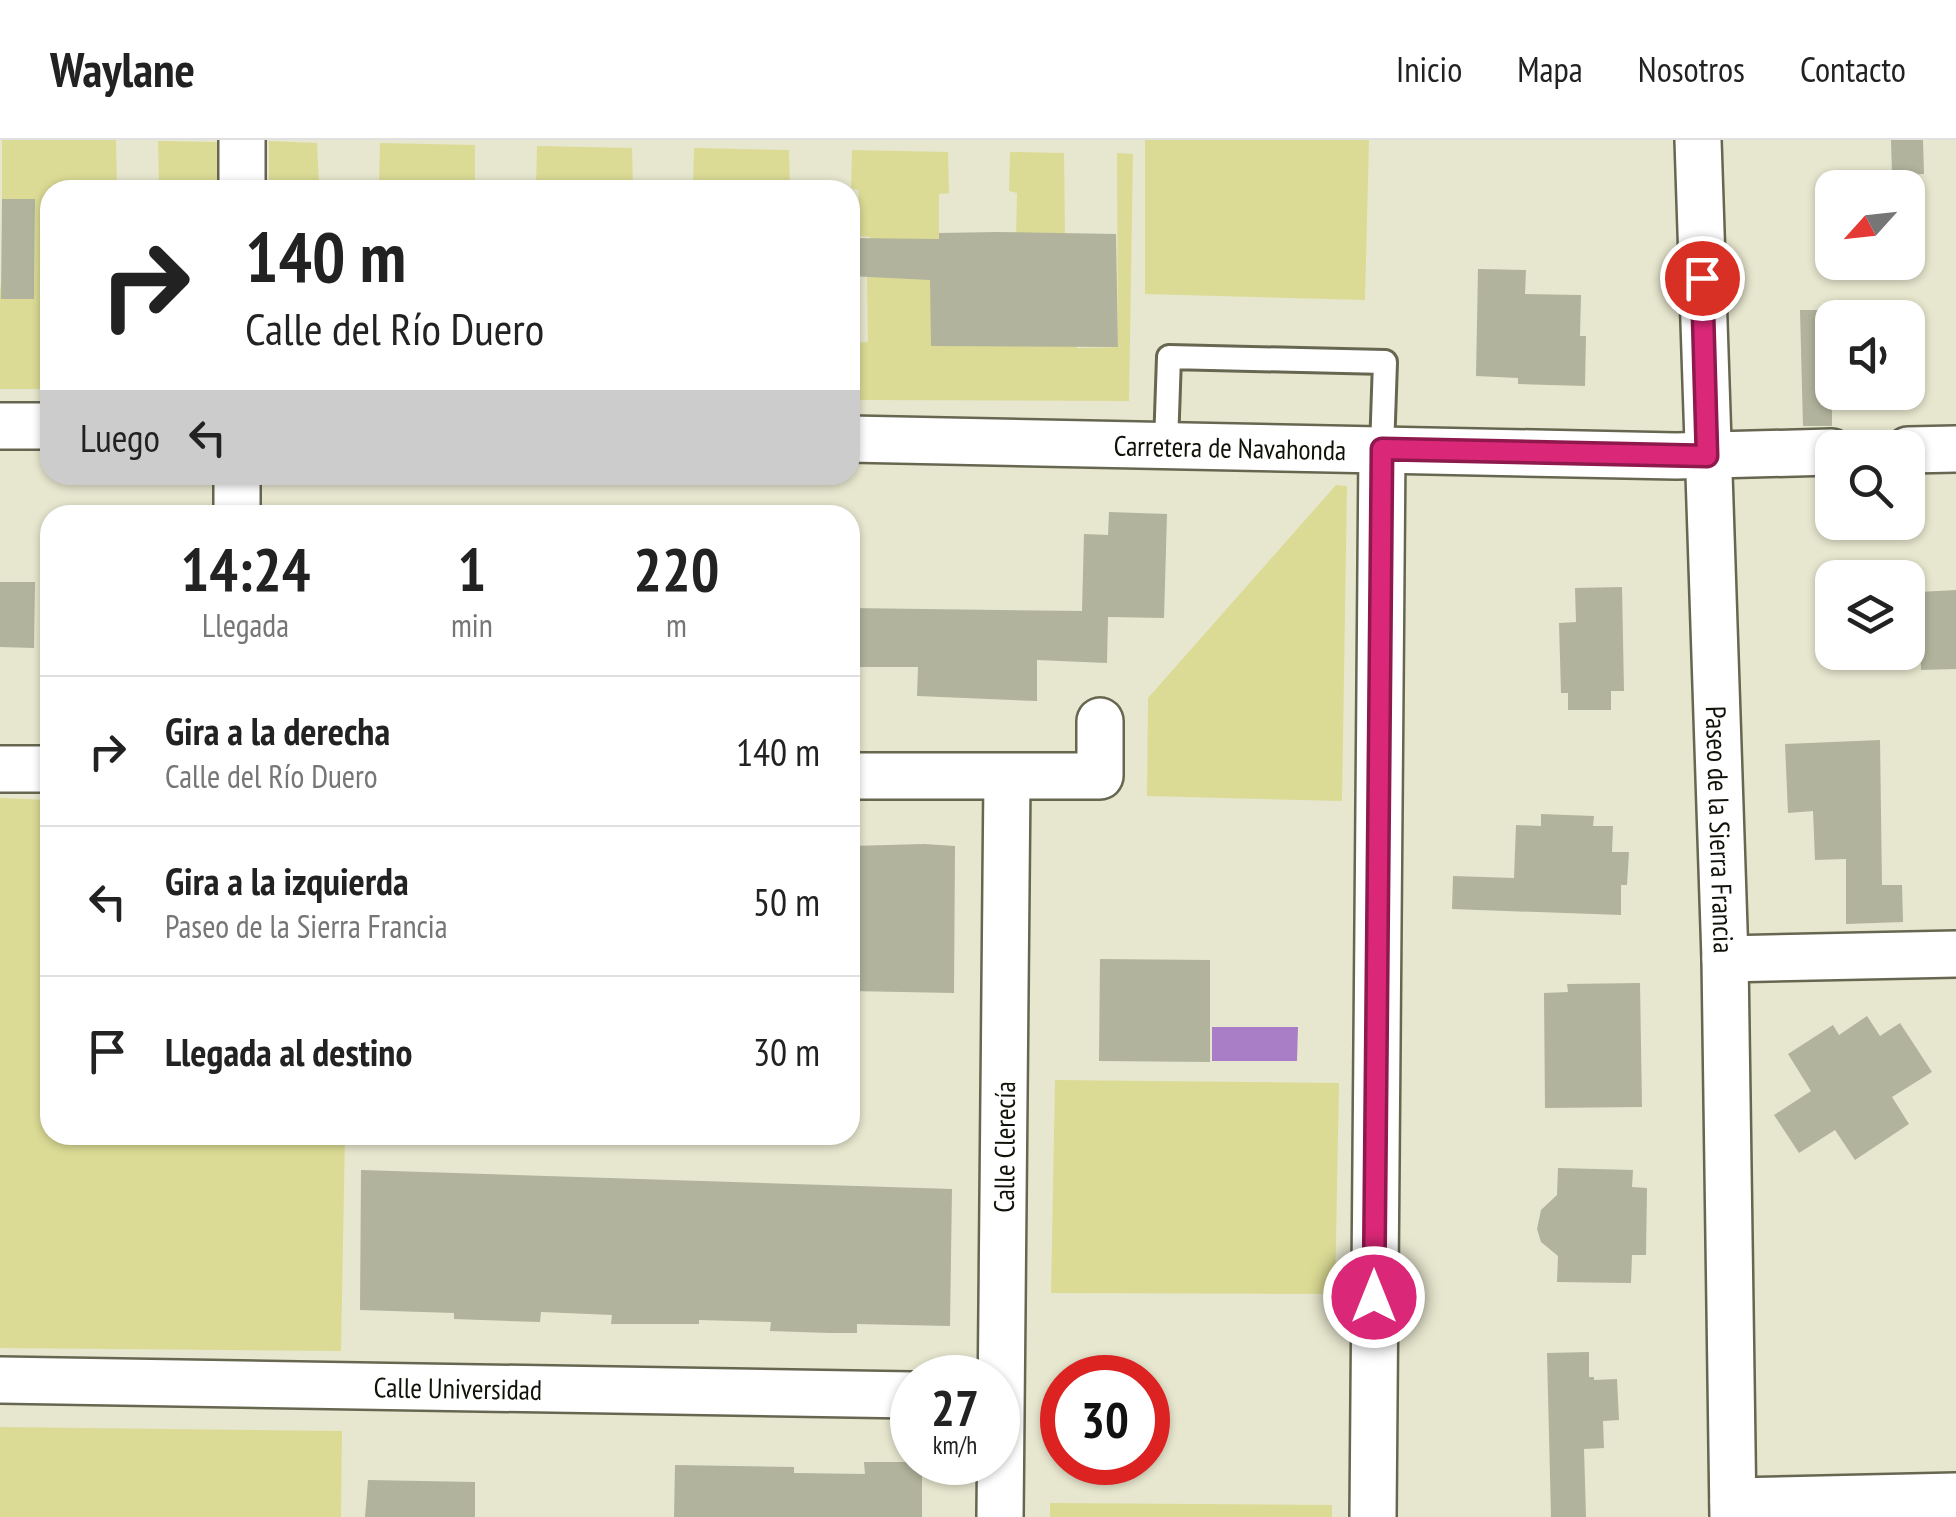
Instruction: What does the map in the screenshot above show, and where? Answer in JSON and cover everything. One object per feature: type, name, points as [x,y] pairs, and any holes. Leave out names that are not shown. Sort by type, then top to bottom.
[{"type":"street","points":[[242,140],[242,180]]},
{"type":"street","name":"Paseo de la Sierra Francia","points":[[1698,140],[1725,959],[1733,1509]]},
{"type":"street","points":[[0,426],[40,426]]},
{"type":"street","name":"Carretera de Navahonda","points":[[860,440],[1382,449],[1372,1517]]},
{"type":"street","points":[[1382,449],[1707,456],[1815,453]]},
{"type":"street","points":[[1925,450],[1956,449]]},
{"type":"street","points":[[860,776],[1100,776],[1100,720]]},
{"type":"street","points":[[0,769],[40,769]]},
{"type":"street","name":"Calle Clerecía","points":[[1000,1355],[1007,778]]},
{"type":"street","points":[[1725,959],[1956,954]]},
{"type":"street","name":"Calle Universidad","points":[[0,1380],[890,1395]]},
{"type":"street","name":"Calle Clerecía","points":[[1000,1485],[1000,1517]]},
{"type":"street","points":[[1733,1509],[1956,1496]]},
{"type":"lane","points":[[1166,446],[1169,357],[1385,362],[1382,449]]},
{"type":"green space","points":[[2,140],[116,140],[117,180],[40,180],[40,389],[0,389],[0,283],[2,299],[34,299],[35,200],[2,199]]},
{"type":"green space","points":[[1145,140],[1369,140],[1365,300],[1145,294]]},
{"type":"green space","points":[[158,141],[217,142],[217,180],[159,180]]},
{"type":"green space","points":[[269,141],[317,143],[319,180],[269,180]]},
{"type":"green space","points":[[380,143],[475,145],[475,180],[379,180]]},
{"type":"green space","points":[[537,146],[632,148],[633,180],[536,180]]},
{"type":"green space","points":[[694,148],[789,150],[790,180],[693,180]]},
{"type":"green space","points":[[852,150],[948,152],[949,193],[939,194],[939,239],[927,279],[931,280],[932,346],[1026,345],[1016,239],[1017,193],[1009,191],[1010,152],[1064,153],[1065,234],[1075,235],[1077,348],[1118,347],[1117,153],[1133,154],[1129,401],[860,400],[860,342],[868,342],[870,237],[860,236],[860,180],[851,180]]},
{"type":"green space","points":[[1336,485],[1347,486],[1342,801],[1147,796],[1148,698]]},
{"type":"green space","points":[[0,798],[40,800],[40,1145],[345,1145],[341,1351],[0,1348]]},
{"type":"green space","points":[[1055,1080],[1339,1083],[1335,1294],[1051,1293]]},
{"type":"green space","points":[[0,1427],[342,1431],[341,1517],[0,1517]]},
{"type":"green space","points":[[1050,1503],[1332,1505],[1332,1517],[1050,1517]]},
{"type":"shaded area","points":[[1212,1027],[1298,1027],[1297,1061],[1212,1061]]},
{"type":"building","points":[[1891,140],[1923,140],[1924,170],[1892,170]]},
{"type":"building","points":[[2,199],[35,199],[34,299],[1,299]]},
{"type":"building","points":[[939,233],[1116,234],[1118,347],[931,346],[930,280],[860,276],[860,238],[939,239]]},
{"type":"building","points":[[1478,269],[1526,270],[1525,294],[1581,295],[1580,336],[1586,336],[1585,386],[1518,384],[1518,378],[1476,376]]},
{"type":"building","points":[[1800,310],[1815,310],[1815,410],[1832,410],[1832,426],[1803,426]]},
{"type":"building","points":[[1109,512],[1167,514],[1164,618],[1108,617],[1107,663],[1037,660],[1037,701],[917,696],[918,667],[860,667],[860,608],[1082,611],[1084,534],[1108,535]]},
{"type":"building","points":[[0,582],[35,582],[34,648],[0,647]]},
{"type":"building","points":[[1622,587],[1624,691],[1611,691],[1611,710],[1568,710],[1568,693],[1561,693],[1559,623],[1576,622],[1575,588]]},
{"type":"building","points":[[1956,590],[1956,669],[1925,670],[1925,592]]},
{"type":"building","points":[[1880,740],[1882,885],[1902,885],[1903,922],[1846,924],[1846,859],[1815,860],[1813,811],[1788,813],[1785,744]]},
{"type":"building","points":[[1541,814],[1594,816],[1593,826],[1613,826],[1612,852],[1629,852],[1627,885],[1621,885],[1621,915],[1452,909],[1453,876],[1514,878],[1516,825],[1541,826]]},
{"type":"building","points":[[860,846],[955,846],[954,993],[860,991]]},
{"type":"building","points":[[1100,959],[1210,960],[1210,1062],[1099,1061]]},
{"type":"building","points":[[1640,983],[1642,1107],[1545,1108],[1544,993],[1568,992],[1567,984]]},
{"type":"building","points":[[1867,1016],[1880,1036],[1900,1023],[1932,1072],[1892,1097],[1909,1124],[1855,1160],[1835,1130],[1799,1153],[1774,1115],[1811,1091],[1788,1054],[1833,1025],[1839,1035]]},
{"type":"building","points":[[1558,1168],[1633,1170],[1632,1187],[1647,1188],[1646,1255],[1632,1255],[1631,1283],[1557,1282],[1558,1256],[1541,1242],[1537,1229],[1541,1210],[1557,1195]]},
{"type":"building","points":[[361,1170],[952,1189],[950,1326],[857,1324],[857,1333],[830,1333],[770,1331],[771,1322],[611,1324],[612,1315],[541,1312],[540,1322],[454,1319],[454,1313],[360,1310]]},
{"type":"building","points":[[1589,1352],[1589,1377],[1617,1379],[1619,1420],[1603,1421],[1604,1448],[1584,1449],[1586,1517],[1551,1517],[1547,1353]]},
{"type":"building","points":[[864,1462],[890,1462],[890,1485],[922,1485],[922,1517],[674,1517],[675,1465],[794,1467],[794,1473],[865,1474]]},
{"type":"building","points":[[368,1480],[475,1482],[475,1517],[365,1517]]},
{"type":"route","points":[[1374,1297],[1382,449],[1707,456],[1702,278]]}]
